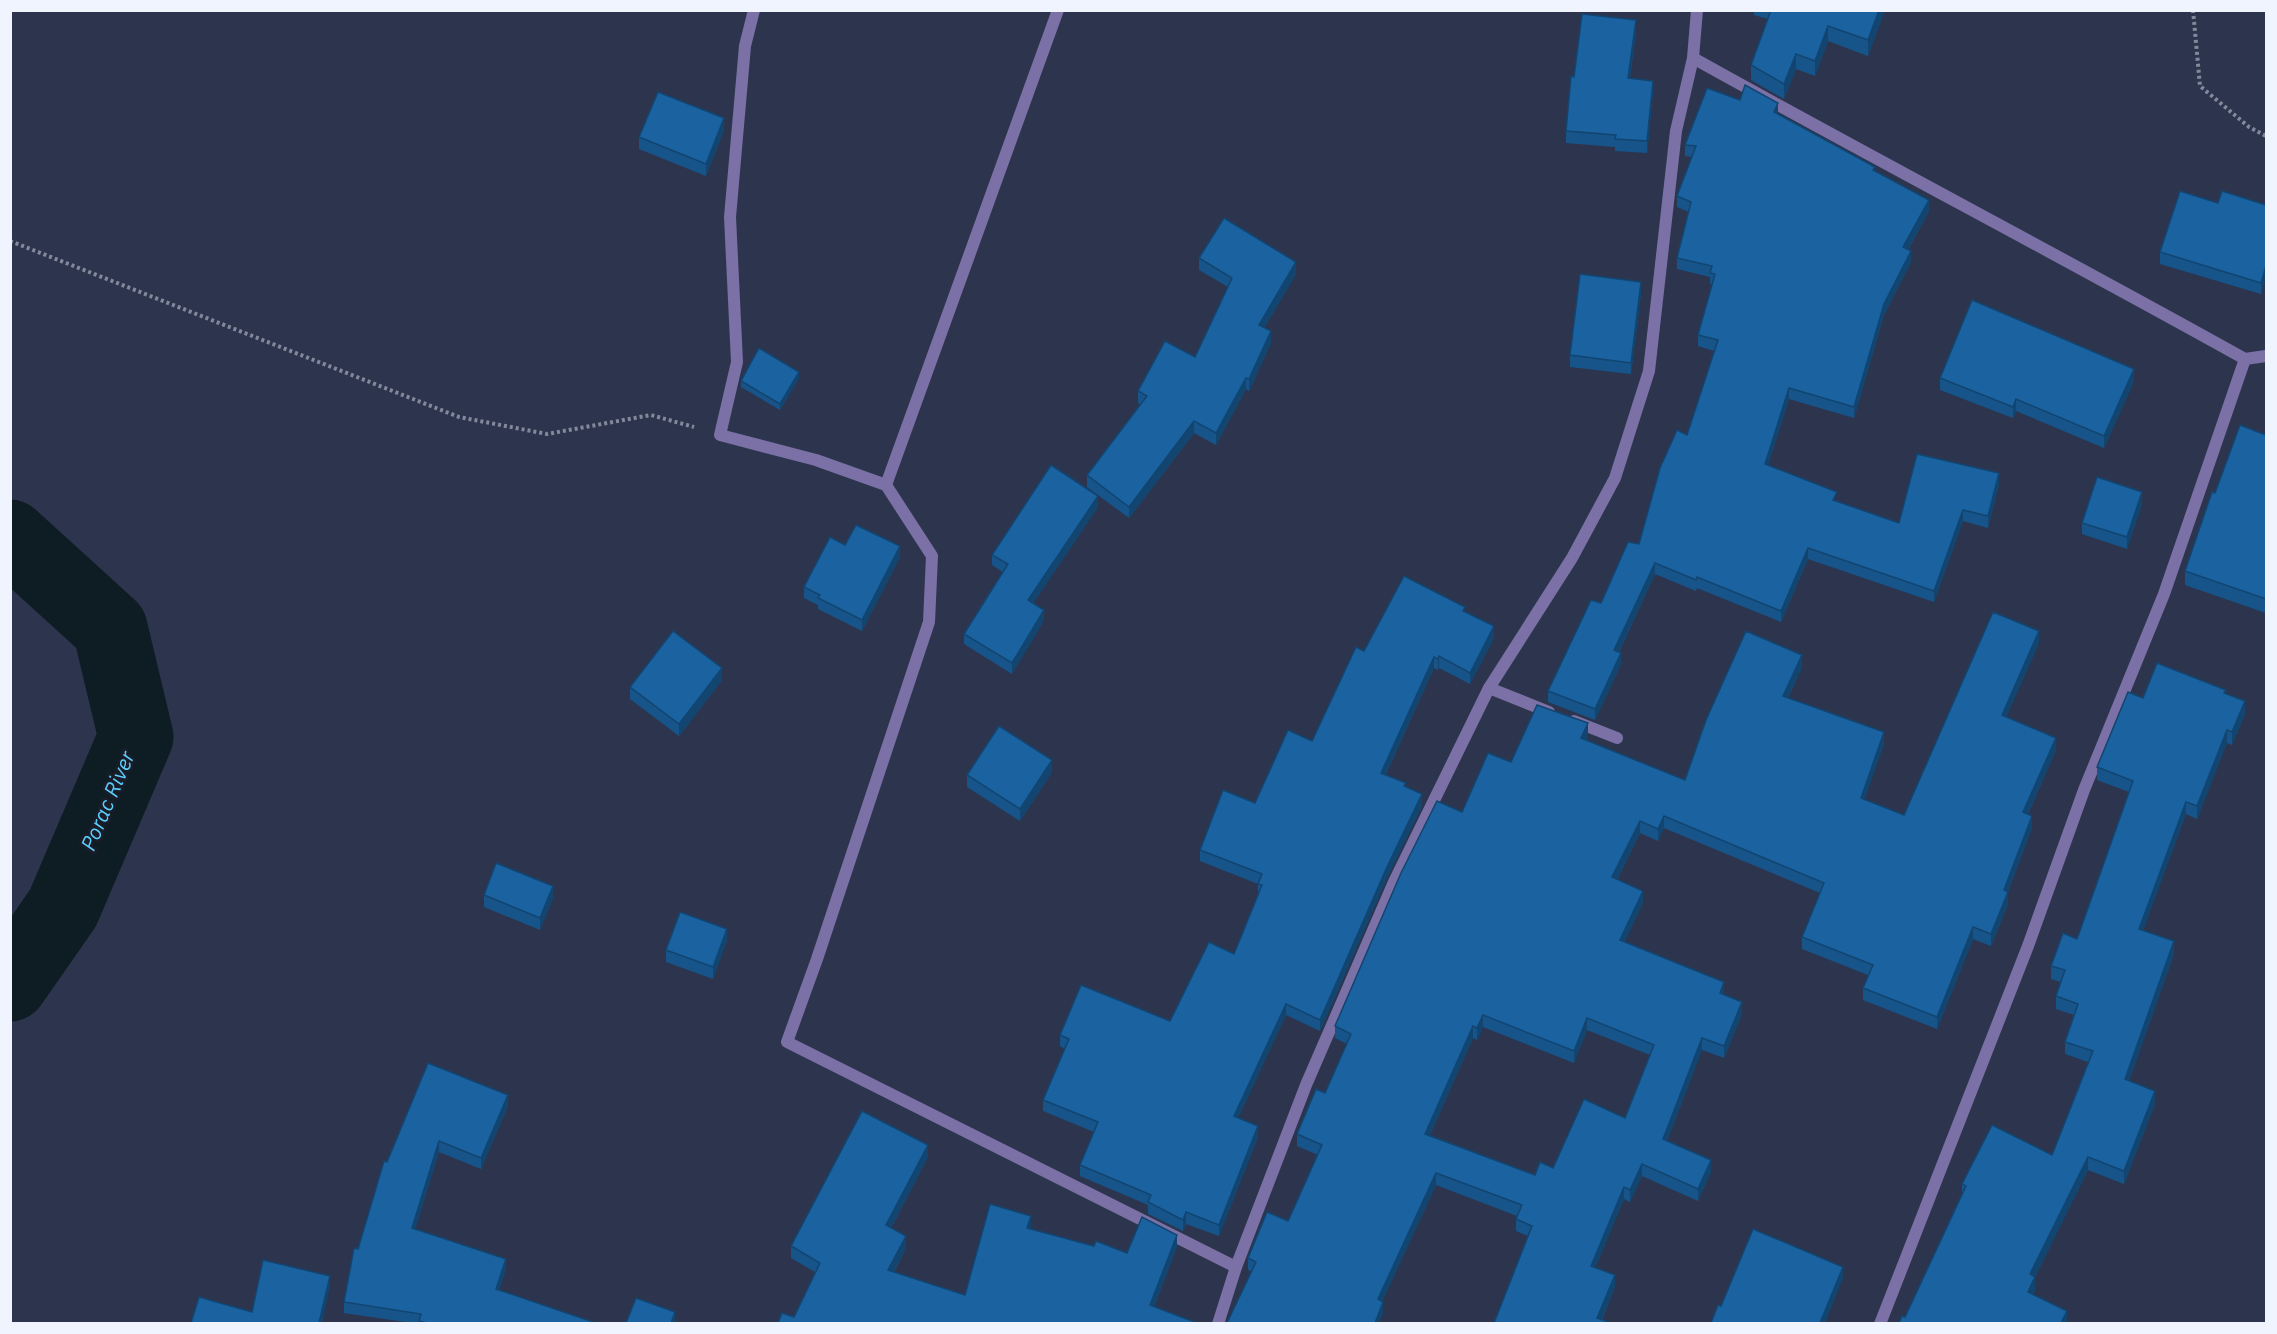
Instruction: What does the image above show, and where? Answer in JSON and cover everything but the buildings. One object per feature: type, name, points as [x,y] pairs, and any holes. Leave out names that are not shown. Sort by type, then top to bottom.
[{"type":"street","points":[[754,10],[745,46],[730,217],[737,362],[720,435],[816,459],[886,484],[933,556],[929,622],[817,959],[787,1042],[1236,1267]]},
{"type":"street","points":[[886,484],[1058,10]]},
{"type":"street","points":[[1218,1323],[1236,1267],[1320,1053],[1394,882],[1489,688],[1572,558],[1615,478],[1649,371],[1677,132],[1693,58],[1697,10]]},
{"type":"street","points":[[1693,58],[1840,140],[2055,253],[2245,359],[2266,356]]},
{"type":"street","points":[[1880,1323],[2028,946],[2084,790],[2164,594],[2245,359]]},
{"type":"street","points":[[1489,688],[1617,738]]},
{"type":"path","points":[[2193,10],[2200,86],[2249,127],[2266,136]]},
{"type":"path","points":[[10,241],[459,417],[547,434],[651,415],[720,435]]},
{"type":"waterway","name":"Porac River","points":[[10,537],[110,628],[136,737],[63,908],[10,984]]}]
